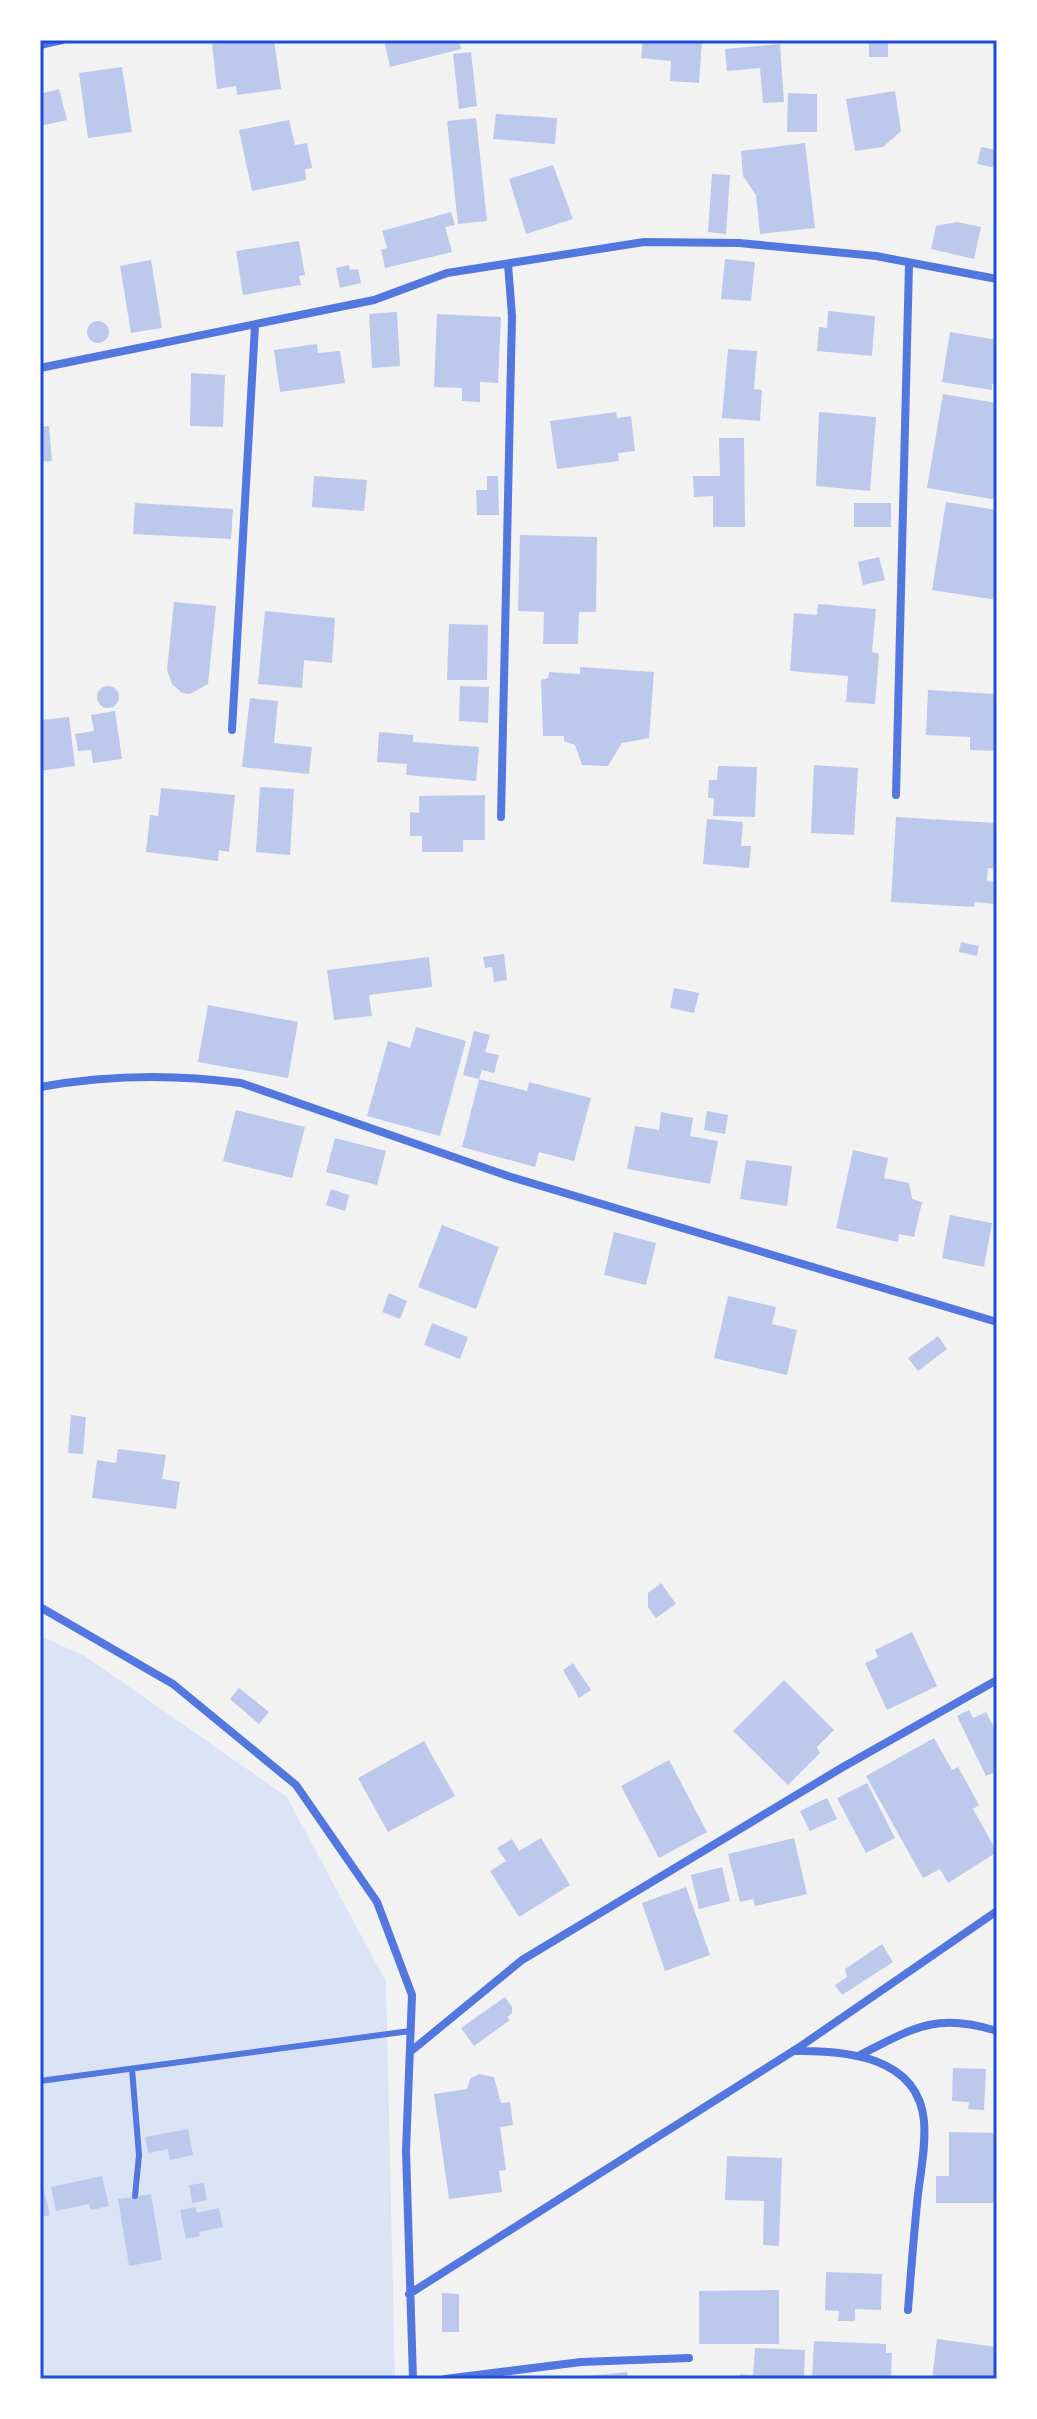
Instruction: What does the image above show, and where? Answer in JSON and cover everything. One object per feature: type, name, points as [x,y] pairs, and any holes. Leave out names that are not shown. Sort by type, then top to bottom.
[{"type":"street","points":[[40,45],[62,40]]},
{"type":"street","points":[[40,368],[374,300],[447,273],[644,242],[739,243],[876,256],[997,279]]},
{"type":"street","points":[[501,817],[512,316],[508,264]]},
{"type":"street","points":[[896,795],[909,264]]},
{"type":"street","points":[[232,730],[255,326]]},
{"type":"street","points":[[40,1087],[83,1079],[149,1077],[198,1077],[241,1083],[508,1176],[997,1322]]},
{"type":"street","points":[[40,1607],[173,1684],[296,1785],[377,1902],[412,1995],[406,2151],[413,2379]]},
{"type":"street","points":[[410,2052],[522,1960],[843,1767],[997,1680]]},
{"type":"street","points":[[409,2294],[793,2051],[997,1911]]},
{"type":"street","points":[[860,2055],[910,2028],[940,2022],[973,2024],[997,2031]]},
{"type":"street","points":[[793,2051],[860,2055],[899,2072],[917,2094],[924,2120],[908,2310]]},
{"type":"street","points":[[445,2379],[581,2362],[689,2358]]},
{"type":"lane","points":[[40,2081],[410,2031]]},
{"type":"lane","points":[[132,2069],[139,2155],[135,2196]]},
{"type":"shaded area","points":[[40,1636],[85,1656],[287,1797],[386,1982],[395,2379],[40,2379]]},
{"type":"building","points":[[274,40],[281,89],[237,95],[236,86],[217,89],[212,44]]},
{"type":"building","points":[[384,40],[459,40],[461,49],[390,67]]},
{"type":"building","points":[[643,40],[702,40],[699,83],[670,81],[671,61],[641,58]]},
{"type":"building","points":[[869,40],[888,40],[888,57],[869,57]]},
{"type":"building","points":[[780,44],[784,102],[763,103],[760,68],[727,71],[725,49]]},
{"type":"building","points":[[471,52],[477,106],[459,109],[453,54]]},
{"type":"building","points":[[122,67],[132,132],[88,138],[79,73]]},
{"type":"building","points":[[59,89],[67,120],[40,126],[40,94]]},
{"type":"building","points":[[895,91],[901,131],[883,147],[855,151],[846,99]]},
{"type":"building","points":[[788,93],[817,94],[817,132],[787,132]]},
{"type":"building","points":[[496,114],[557,118],[555,144],[493,139]]},
{"type":"building","points":[[476,118],[487,221],[458,224],[447,121]]},
{"type":"building","points":[[289,120],[295,145],[307,143],[312,168],[305,169],[306,180],[252,191],[239,130]]},
{"type":"building","points":[[805,143],[815,228],[760,234],[756,195],[743,176],[741,151]]},
{"type":"building","points":[[981,147],[997,150],[996,168],[977,164]]},
{"type":"building","points":[[553,165],[573,219],[526,234],[509,179]]},
{"type":"building","points":[[712,174],[730,175],[726,234],[708,232]]},
{"type":"building","points":[[451,212],[455,225],[445,227],[452,252],[385,268],[381,250],[387,248],[382,231]]},
{"type":"building","points":[[957,222],[981,227],[974,259],[931,249],[936,226]]},
{"type":"building","points":[[299,241],[305,275],[299,276],[301,285],[243,295],[236,251]]},
{"type":"building","points":[[725,259],[755,262],[751,301],[721,299]]},
{"type":"building","points":[[151,260],[162,328],[131,333],[120,266]]},
{"type":"building","points":[[349,265],[350,270],[358,269],[361,283],[340,288],[336,268]]},
{"type":"building","points":[[828,311],[875,316],[872,356],[817,351],[819,327],[827,328]]},
{"type":"building","points":[[397,312],[400,366],[372,368],[369,314]]},
{"type":"building","points":[[437,314],[501,317],[498,383],[480,382],[480,402],[462,401],[462,388],[434,387]]},
{"type":"building","points":[[98,321],[106,324],[109,332],[106,340],[98,343],[90,340],[87,332],[90,324]]},
{"type":"building","points":[[950,332],[997,340],[997,384],[992,384],[992,390],[942,382]]},
{"type":"building","points":[[317,344],[318,353],[340,351],[345,383],[280,392],[274,350]]},
{"type":"building","points":[[728,349],[757,351],[754,389],[762,390],[760,421],[722,418]]},
{"type":"building","points":[[191,373],[225,375],[223,427],[190,426]]},
{"type":"building","points":[[943,394],[997,403],[997,500],[927,488]]},
{"type":"building","points":[[616,412],[617,418],[631,416],[635,451],[618,453],[619,461],[557,469],[550,421]]},
{"type":"building","points":[[819,412],[876,417],[870,491],[816,486]]},
{"type":"building","points":[[49,426],[52,461],[40,462],[40,427]]},
{"type":"building","points":[[719,438],[744,438],[745,527],[713,527],[713,496],[694,497],[693,476],[720,476]]},
{"type":"building","points":[[314,476],[367,480],[364,511],[312,507]]},
{"type":"building","points":[[487,476],[498,476],[499,515],[477,515],[476,490],[487,490]]},
{"type":"building","points":[[946,502],[997,510],[997,600],[932,590]]},
{"type":"building","points":[[135,503],[233,509],[231,539],[133,534]]},
{"type":"building","points":[[854,503],[891,503],[891,527],[854,527]]},
{"type":"building","points":[[520,535],[597,537],[596,612],[579,612],[578,644],[543,644],[544,612],[518,611]]},
{"type":"building","points":[[879,557],[885,580],[863,585],[858,562]]},
{"type":"building","points":[[174,602],[216,606],[208,684],[190,694],[182,693],[172,684],[167,670]]},
{"type":"building","points":[[818,604],[876,609],[872,652],[879,654],[875,704],[846,702],[848,676],[790,671],[794,613],[817,615]]},
{"type":"building","points":[[265,611],[335,618],[332,663],[304,660],[302,688],[258,684]]},
{"type":"building","points":[[449,624],[488,625],[487,680],[447,680]]},
{"type":"building","points":[[580,667],[654,672],[649,738],[622,743],[608,766],[582,765],[575,745],[564,741],[564,736],[543,736],[541,680],[548,678],[549,672],[580,674]]},
{"type":"building","points":[[108,686],[116,689],[119,697],[116,705],[108,708],[100,705],[97,697],[100,689]]},
{"type":"building","points":[[460,686],[489,687],[488,723],[459,721]]},
{"type":"building","points":[[928,690],[997,694],[997,751],[970,750],[970,737],[926,735]]},
{"type":"building","points":[[250,698],[278,701],[274,743],[312,747],[309,774],[242,767]]},
{"type":"building","points":[[115,711],[122,759],[93,763],[91,750],[78,751],[75,734],[94,731],[91,715]]},
{"type":"building","points":[[69,717],[75,766],[40,771],[40,720]]},
{"type":"building","points":[[379,732],[413,735],[413,742],[479,747],[476,781],[406,775],[407,764],[377,762]]},
{"type":"building","points":[[814,765],[858,768],[854,835],[811,833]]},
{"type":"building","points":[[718,766],[757,767],[755,817],[713,816],[714,798],[708,798],[709,780],[717,780]]},
{"type":"building","points":[[260,787],[294,789],[290,855],[256,852]]},
{"type":"building","points":[[161,788],[235,795],[229,852],[219,850],[218,861],[146,852],[150,815],[158,816]]},
{"type":"building","points":[[485,795],[485,840],[463,840],[463,852],[422,852],[422,836],[410,836],[410,812],[419,813],[419,796]]},
{"type":"building","points":[[896,817],[996,823],[997,869],[988,868],[987,881],[996,882],[995,904],[975,902],[974,907],[891,902]]},
{"type":"building","points":[[707,819],[743,822],[741,846],[751,846],[749,868],[703,864]]},
{"type":"building","points":[[961,942],[979,946],[977,956],[959,952]]},
{"type":"building","points":[[504,954],[507,980],[494,982],[492,967],[485,968],[483,957]]},
{"type":"building","points":[[429,957],[432,987],[369,995],[372,1016],[334,1020],[327,970]]},
{"type":"building","points":[[674,988],[699,993],[694,1013],[670,1008]]},
{"type":"building","points":[[208,1005],[298,1022],[288,1078],[198,1062]]},
{"type":"building","points":[[416,1027],[466,1041],[440,1136],[367,1116],[388,1041],[410,1048]]},
{"type":"building","points":[[474,1031],[490,1035],[485,1052],[499,1055],[494,1073],[482,1070],[479,1079],[463,1075]]},
{"type":"building","points":[[479,1079],[527,1091],[529,1082],[591,1098],[574,1161],[539,1152],[535,1167],[462,1147]]},
{"type":"building","points":[[236,1110],[305,1127],[292,1178],[223,1161]]},
{"type":"building","points":[[707,1111],[728,1115],[725,1134],[704,1130]]},
{"type":"building","points":[[661,1112],[693,1118],[690,1136],[718,1141],[710,1184],[627,1169],[635,1126],[659,1130]]},
{"type":"building","points":[[335,1138],[386,1151],[377,1185],[326,1172]]},
{"type":"building","points":[[853,1150],[888,1158],[884,1178],[909,1183],[912,1199],[922,1202],[914,1237],[899,1234],[898,1242],[836,1228]]},
{"type":"building","points":[[746,1160],[792,1166],[787,1206],[740,1199]]},
{"type":"building","points":[[331,1189],[349,1195],[345,1211],[326,1205]]},
{"type":"building","points":[[950,1215],[992,1223],[984,1267],[942,1258]]},
{"type":"building","points":[[442,1225],[499,1247],[476,1309],[418,1287]]},
{"type":"building","points":[[614,1232],[656,1243],[646,1285],[604,1275]]},
{"type":"building","points":[[389,1293],[407,1301],[400,1319],[382,1312]]},
{"type":"building","points":[[728,1296],[776,1307],[772,1324],[797,1330],[787,1375],[714,1358]]},
{"type":"building","points":[[432,1323],[468,1337],[460,1359],[424,1345]]},
{"type":"building","points":[[938,1336],[947,1349],[918,1371],[908,1358]]},
{"type":"building","points":[[71,1415],[86,1417],[83,1454],[68,1453]]},
{"type":"building","points":[[118,1449],[166,1455],[162,1479],[180,1482],[176,1509],[92,1498],[97,1460],[116,1463]]},
{"type":"building","points":[[661,1583],[676,1604],[656,1618],[648,1607],[648,1593]]},
{"type":"building","points":[[912,1632],[937,1686],[887,1710],[865,1663],[878,1657],[875,1650]]},
{"type":"building","points":[[573,1663],[591,1690],[579,1698],[563,1670]]},
{"type":"building","points":[[784,1680],[834,1730],[817,1747],[820,1753],[788,1785],[733,1731]]},
{"type":"building","points":[[239,1688],[269,1712],[259,1724],[230,1699]]},
{"type":"building","points":[[969,1710],[973,1718],[986,1712],[997,1733],[997,1771],[986,1776],[957,1716]]},
{"type":"building","points":[[934,1738],[952,1770],[958,1767],[979,1805],[973,1809],[997,1852],[948,1883],[940,1869],[923,1878],[866,1776]]},
{"type":"building","points":[[424,1741],[455,1796],[388,1832],[358,1778]]},
{"type":"building","points":[[669,1760],[707,1832],[659,1858],[621,1786]]},
{"type":"building","points":[[867,1783],[895,1838],[866,1853],[837,1798]]},
{"type":"building","points":[[827,1798],[837,1819],[810,1831],[800,1811]]},
{"type":"building","points":[[541,1838],[570,1885],[519,1917],[490,1871],[506,1861],[497,1848],[512,1839],[519,1851]]},
{"type":"building","points":[[794,1838],[807,1894],[755,1906],[753,1899],[740,1902],[728,1854]]},
{"type":"building","points":[[722,1867],[730,1901],[699,1909],[691,1875]]},
{"type":"building","points":[[686,1887],[710,1955],[665,1971],[642,1903]]},
{"type":"building","points":[[882,1944],[893,1962],[842,1995],[835,1985],[847,1977],[845,1969]]},
{"type":"building","points":[[505,1997],[512,2007],[512,2013],[507,2017],[510,2020],[474,2046],[461,2028]]},
{"type":"building","points":[[953,2068],[986,2069],[984,2110],[968,2109],[969,2102],[952,2101]]},
{"type":"building","points":[[479,2074],[494,2077],[501,2103],[510,2102],[513,2125],[500,2127],[506,2170],[499,2171],[502,2192],[449,2199],[434,2094],[467,2089],[470,2079]]},
{"type":"building","points":[[188,2129],[193,2155],[170,2160],[168,2149],[148,2153],[145,2137]]},
{"type":"building","points":[[949,2132],[997,2133],[997,2203],[936,2203],[936,2176],[949,2176]]},
{"type":"building","points":[[727,2156],[782,2158],[779,2246],[763,2245],[764,2201],[725,2200]]},
{"type":"building","points":[[40,2175],[50,2215],[40,2217]]},
{"type":"building","points":[[102,2176],[109,2206],[91,2210],[89,2204],[56,2211],[51,2187]]},
{"type":"building","points":[[204,2183],[207,2200],[192,2203],[189,2185]]},
{"type":"building","points":[[151,2194],[162,2260],[129,2266],[118,2199]]},
{"type":"building","points":[[196,2207],[197,2213],[219,2208],[223,2227],[199,2232],[200,2236],[186,2239],[180,2210]]},
{"type":"building","points":[[826,2272],[882,2274],[881,2310],[855,2309],[855,2321],[838,2321],[839,2311],[825,2310]]},
{"type":"building","points":[[779,2290],[779,2344],[699,2344],[699,2291]]},
{"type":"building","points":[[442,2293],[459,2294],[459,2332],[442,2332]]},
{"type":"building","points":[[937,2339],[997,2347],[997,2379],[932,2379]]},
{"type":"building","points":[[814,2341],[886,2344],[886,2353],[892,2353],[891,2379],[812,2379]]},
{"type":"building","points":[[755,2348],[805,2350],[804,2379],[740,2379],[740,2374],[753,2375]]},
{"type":"building","points":[[627,2372],[628,2379],[578,2379],[578,2377]]}]
